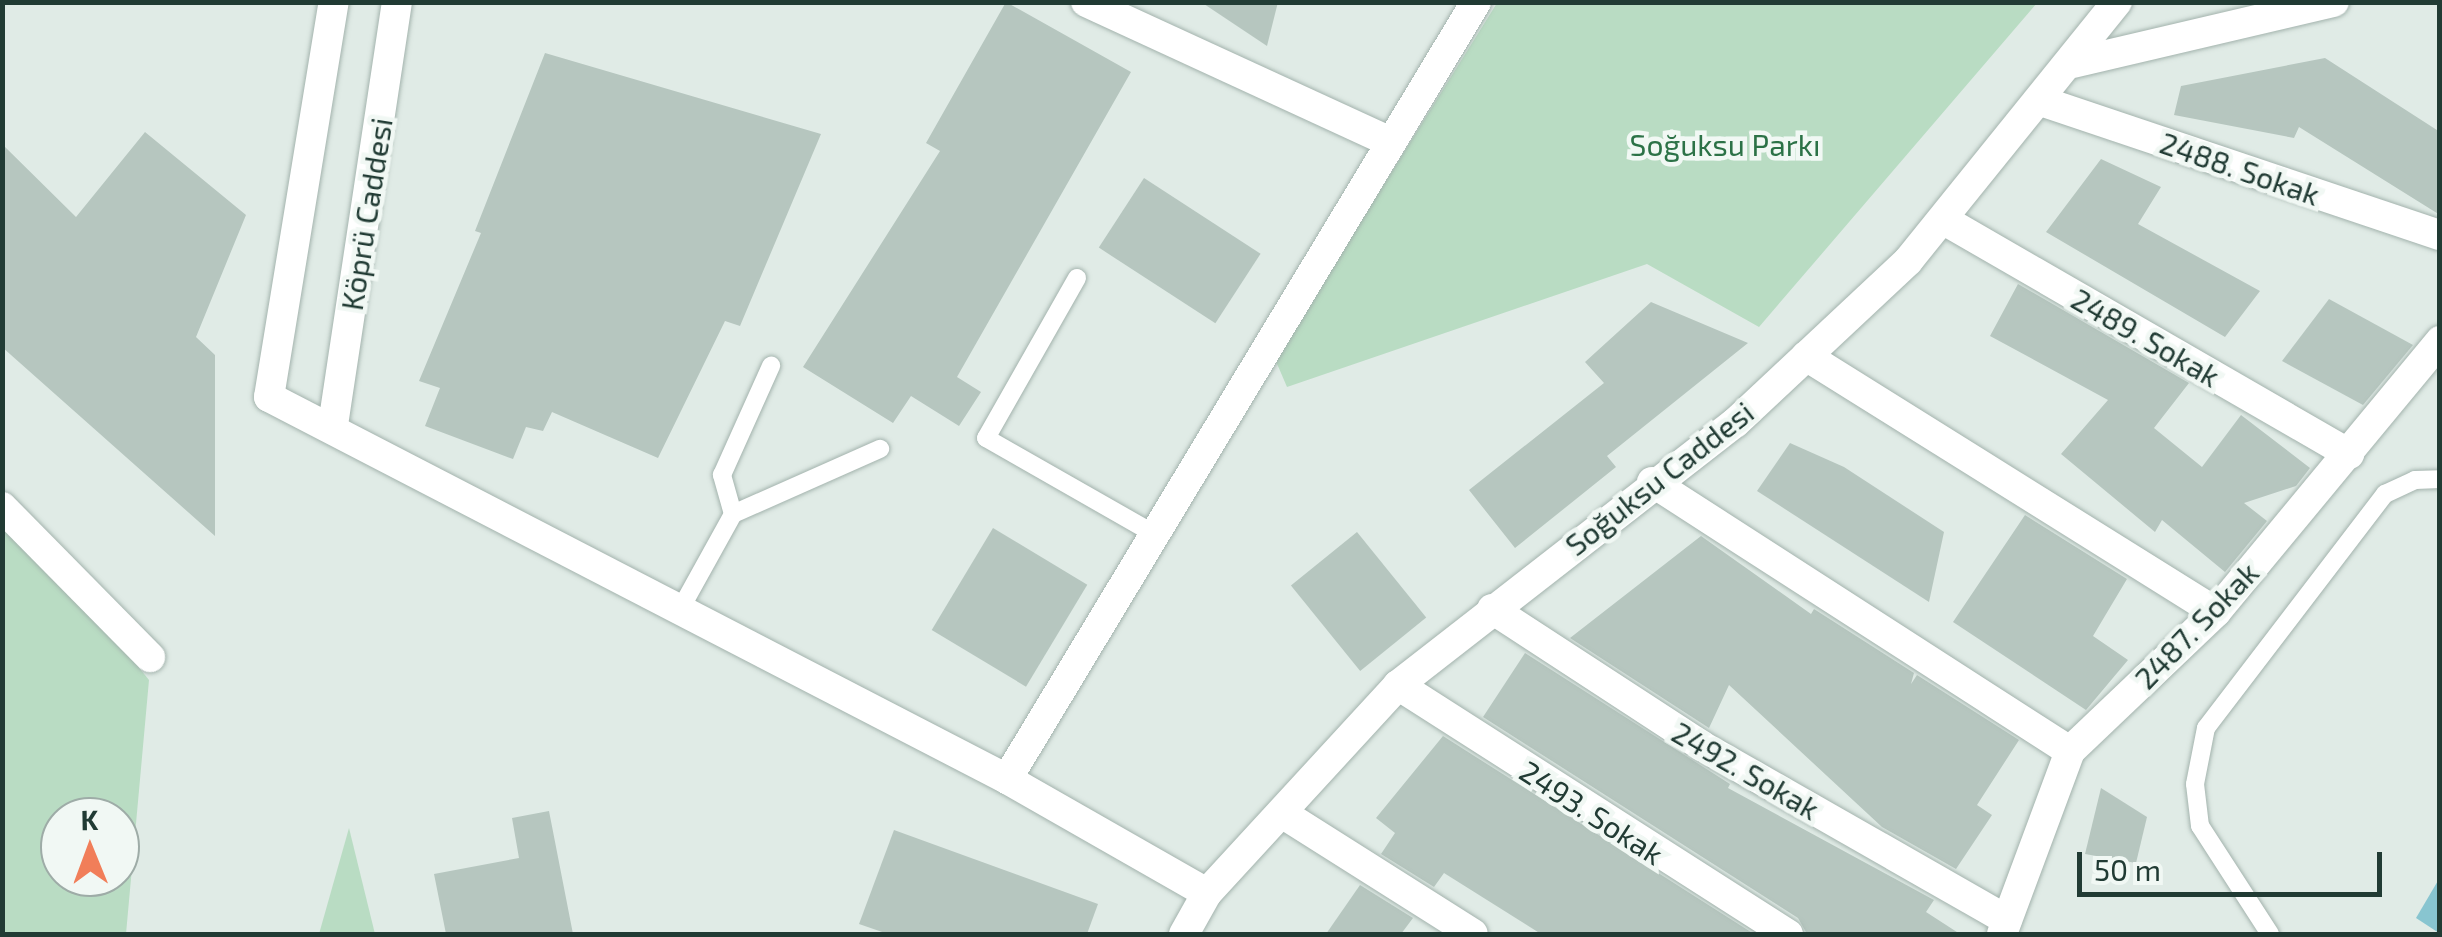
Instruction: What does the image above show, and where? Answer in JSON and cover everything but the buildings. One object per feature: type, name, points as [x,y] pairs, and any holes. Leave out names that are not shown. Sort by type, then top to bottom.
[{"type":"street","points":[[334,2],[269,397],[332,426],[1007,779],[1207,893]]},
{"type":"street","name":"Köprü Caddesi","points":[[332,426],[396,2]]},
{"type":"street","points":[[1086,2],[1388,141]]},
{"type":"street","points":[[1007,779],[1388,141],[1476,2]]},
{"type":"street","name":"Soğuksu Caddesi","points":[[1184,934],[1207,893],[1286,815],[1398,686],[1652,482],[1735,422],[1944,220],[2117,2]]},
{"type":"street","points":[[2072,63],[2334,2]]},
{"type":"street","name":"2488. Sokak","points":[[2042,101],[2440,235]]},
{"type":"street","name":"2489. Sokak","points":[[1944,220],[2348,454]]},
{"type":"street","name":"2487. Sokak","points":[[2004,927],[2070,751],[2216,612],[2440,341]]},
{"type":"street","points":[[1806,356],[2216,612]]},
{"type":"street","points":[[1652,482],[2070,751]]},
{"type":"street","points":[[2,506],[150,656]]},
{"type":"street","name":"2492. Sokak","points":[[1492,609],[1702,746],[2004,927]]},
{"type":"street","name":"2493. Sokak","points":[[1398,686],[1788,934]]},
{"type":"street","points":[[1286,815],[1473,934]]},
{"type":"lane","points":[[1077,278],[986,438],[1154,534]]},
{"type":"lane","points":[[733,514],[722,475],[771,366]]},
{"type":"lane","points":[[681,608],[733,514],[880,449]]},
{"type":"lane","points":[[2270,934],[2200,826],[2195,784],[2206,728],[2385,494],[2414,480],[2440,479]]},
{"type":"green space","name":"Soğuksu Parkı","points":[[1497,3],[2037,3],[1759,327],[1647,264],[1287,387],[1275,359]]},
{"type":"green space","points":[[8,506],[149,680],[138,797],[40,797],[40,897],[129,897],[126,934],[3,934],[2,516]]},
{"type":"green space","points":[[349,828],[375,934],[319,934]]},
{"type":"water","points":[[2439,879],[2439,933],[2416,918]]}]
